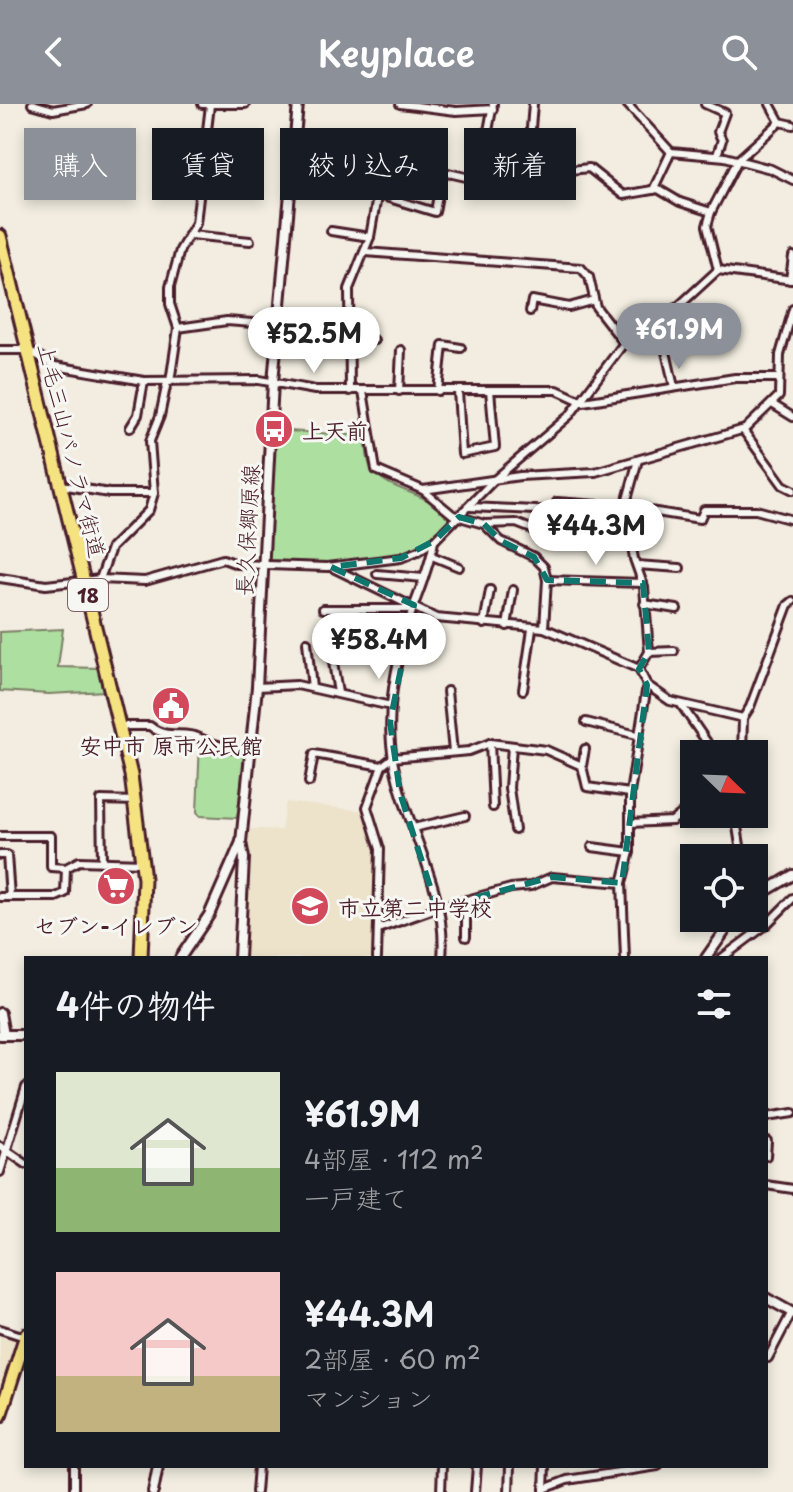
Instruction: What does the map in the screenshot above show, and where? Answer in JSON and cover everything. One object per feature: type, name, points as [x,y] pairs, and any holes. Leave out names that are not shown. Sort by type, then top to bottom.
[{"type":"highway","name":"上毛三山パノラマ街道","points":[[0,236],[136,801],[143,863],[141,956]]},
{"type":"highway","points":[[0,1416],[24,1342]]},
{"type":"main road","name":"長久保郷原線","points":[[296,128],[298,104]]},
{"type":"main road","name":"長久保郷原線","points":[[239,956],[244,858],[241,842],[257,687],[261,564],[273,382],[289,200]]},
{"type":"main road","points":[[181,956],[209,915],[241,842]]},
{"type":"main road","points":[[768,890],[793,875]]},
{"type":"main road","points":[[707,956],[724,932]]},
{"type":"main road","points":[[0,1013],[2,1035],[24,1035]]},
{"type":"main road","points":[[768,1299],[793,1313]]},
{"type":"main road","points":[[153,1492],[158,1468]]},
{"type":"street","points":[[32,104],[53,110],[87,104]]},
{"type":"street","points":[[100,579],[111,548],[149,510],[154,493],[150,441],[160,416],[178,328],[170,304],[170,287],[180,250],[191,235],[205,172],[206,105],[245,104]]},
{"type":"street","points":[[400,104],[456,111],[493,106],[489,128]]},
{"type":"street","points":[[532,128],[533,104]]},
{"type":"street","points":[[627,104],[671,152],[717,155],[771,169],[793,180]]},
{"type":"street","points":[[705,104],[725,113],[718,132],[722,140],[717,155]]},
{"type":"street","points":[[770,104],[780,122],[793,125]]},
{"type":"street","points":[[718,270],[707,226],[711,212],[738,160],[780,122]]},
{"type":"street","points":[[653,190],[671,152]]},
{"type":"street","points":[[576,169],[589,168],[623,195],[653,190],[711,212]]},
{"type":"street","points":[[350,391],[349,289],[370,237],[378,200]]},
{"type":"street","points":[[395,200],[435,212],[437,200]]},
{"type":"street","points":[[331,231],[370,237]]},
{"type":"street","points":[[191,235],[250,241]]},
{"type":"street","points":[[365,252],[575,266],[586,272],[594,300],[624,343]]},
{"type":"street","points":[[0,578],[46,585],[100,579],[145,581],[223,559],[331,567],[401,558],[434,541],[493,481],[583,402],[624,343],[659,321],[718,270],[791,280],[793,256]]},
{"type":"street","points":[[530,311],[532,300],[569,307],[594,300]]},
{"type":"street","points":[[423,490],[595,472],[743,430],[779,396],[780,355],[793,309]]},
{"type":"street","points":[[178,328],[227,321],[278,325]]},
{"type":"street","points":[[659,321],[674,387]]},
{"type":"street","points":[[348,339],[374,340]]},
{"type":"street","points":[[438,391],[443,345],[461,348]]},
{"type":"street","points":[[0,350],[28,350],[55,366],[144,381],[273,382],[315,390],[350,391],[557,390],[583,402],[735,378],[778,378]]},
{"type":"street","points":[[399,391],[401,350]]},
{"type":"street","points":[[130,428],[138,415],[144,381]]},
{"type":"street","points":[[458,391],[462,454],[495,447],[490,390]]},
{"type":"street","points":[[363,391],[376,470],[423,490],[459,517],[484,524],[516,523],[534,530],[596,523]]},
{"type":"street","points":[[772,404],[793,417]]},
{"type":"street","points":[[743,430],[783,485],[793,490]]},
{"type":"street","points":[[638,460],[625,507],[643,583],[649,652],[639,669]]},
{"type":"street","points":[[61,485],[109,493],[154,493]]},
{"type":"street","points":[[469,507],[556,511],[557,502],[625,507],[700,519],[704,510],[756,510],[793,520]]},
{"type":"street","points":[[484,524],[501,541],[534,557],[544,567],[547,580],[544,628]]},
{"type":"street","points":[[434,541],[432,556],[412,609],[391,706],[392,758],[400,793],[422,846],[437,908],[442,956]]},
{"type":"street","points":[[432,556],[459,567]]},
{"type":"street","points":[[637,565],[680,568]]},
{"type":"street","points":[[331,567],[347,578],[409,603],[412,609]]},
{"type":"street","points":[[377,574],[424,578]]},
{"type":"street","points":[[547,580],[643,583]]},
{"type":"street","points":[[484,624],[490,590]]},
{"type":"street","points":[[507,626],[513,590]]},
{"type":"street","points":[[742,740],[743,718],[788,605],[793,601]]},
{"type":"street","points":[[644,604],[677,609]]},
{"type":"street","points":[[323,609],[412,609],[436,618],[544,628],[639,669],[647,685],[682,706],[743,718]]},
{"type":"street","points":[[327,625],[338,693]]},
{"type":"street","points":[[523,690],[532,629]]},
{"type":"street","points":[[307,642],[312,688]]},
{"type":"street","points":[[649,652],[674,651]]},
{"type":"street","points":[[625,956],[622,883],[630,852],[630,793],[647,685]]},
{"type":"street","points":[[257,687],[312,688],[391,706]]},
{"type":"street","points":[[447,691],[453,752]]},
{"type":"street","points":[[682,706],[705,740]]},
{"type":"street","points":[[586,722],[637,735]]},
{"type":"street","points":[[119,726],[150,726],[159,734],[199,737],[208,745],[251,752]]},
{"type":"street","points":[[490,743],[493,807]]},
{"type":"street","points":[[377,956],[380,849],[367,807],[382,766],[392,758],[453,752],[490,743],[546,750],[582,766]]},
{"type":"street","points":[[512,746],[509,788],[515,830]]},
{"type":"street","points":[[585,749],[582,766],[587,787],[630,793]]},
{"type":"street","points":[[309,782],[314,754],[382,766]]},
{"type":"street","points":[[102,862],[101,800],[136,801]]},
{"type":"street","points":[[630,823],[672,821],[680,815]]},
{"type":"street","points":[[413,828],[465,816]]},
{"type":"street","points":[[0,836],[51,836],[51,867],[66,868],[79,861],[143,863]]},
{"type":"street","points":[[592,847],[630,852]]},
{"type":"street","points":[[0,855],[7,855],[10,897]]},
{"type":"street","points":[[0,897],[56,897],[65,893],[66,868]]},
{"type":"street","points":[[378,929],[437,908],[531,886],[552,877],[622,883]]},
{"type":"street","points":[[725,956],[766,925],[793,898]]},
{"type":"street","points":[[466,900],[466,937]]},
{"type":"street","points":[[0,1172],[24,1094]]},
{"type":"street","points":[[768,1117],[793,1113]]},
{"type":"street","points":[[0,1146],[6,1154],[24,1163]]},
{"type":"street","points":[[768,1185],[793,1189]]},
{"type":"street","points":[[768,1356],[793,1313]]},
{"type":"street","points":[[0,1329],[24,1335]]},
{"type":"street","points":[[74,1468],[74,1492]]},
{"type":"street","points":[[256,1492],[258,1468]]},
{"type":"street","points":[[441,1492],[442,1468]]},
{"type":"street","points":[[475,1492],[477,1468]]},
{"type":"street","points":[[509,1492],[510,1468]]},
{"type":"street","points":[[545,1468],[544,1491],[567,1480],[628,1468]]},
{"type":"highlighted area","points":[[459,517],[484,524],[501,541],[534,557],[547,580],[643,583],[649,652],[639,669],[647,685],[622,883],[552,877],[437,908],[400,793],[390,722],[414,605],[331,567],[401,558],[434,541]]},
{"type":"shaded area","name":"市立第二中学校","points":[[286,802],[364,811],[377,854],[373,956],[244,956],[249,829],[281,830]]},
{"type":"shaded area","points":[[0,1334],[18,1339],[0,1393]]},
{"type":"green space","points":[[273,430],[365,436],[369,465],[379,477],[433,503],[450,521],[422,546],[409,552],[316,565],[265,562]]},
{"type":"green space","points":[[63,629],[58,667],[100,668],[106,691],[49,694],[0,691],[0,632]]},
{"type":"green space","points":[[200,742],[208,749],[245,754],[237,818],[200,816],[197,812]]},
{"type":"place","name":"上天前","points":[[274,429]]},
{"type":"place","name":"安中市 原市公民館","points":[[171,706]]},
{"type":"place","name":"セブン-イレブン","points":[[116,886]]},
{"type":"place","name":"市立第二中学校","points":[[310,906]]}]
